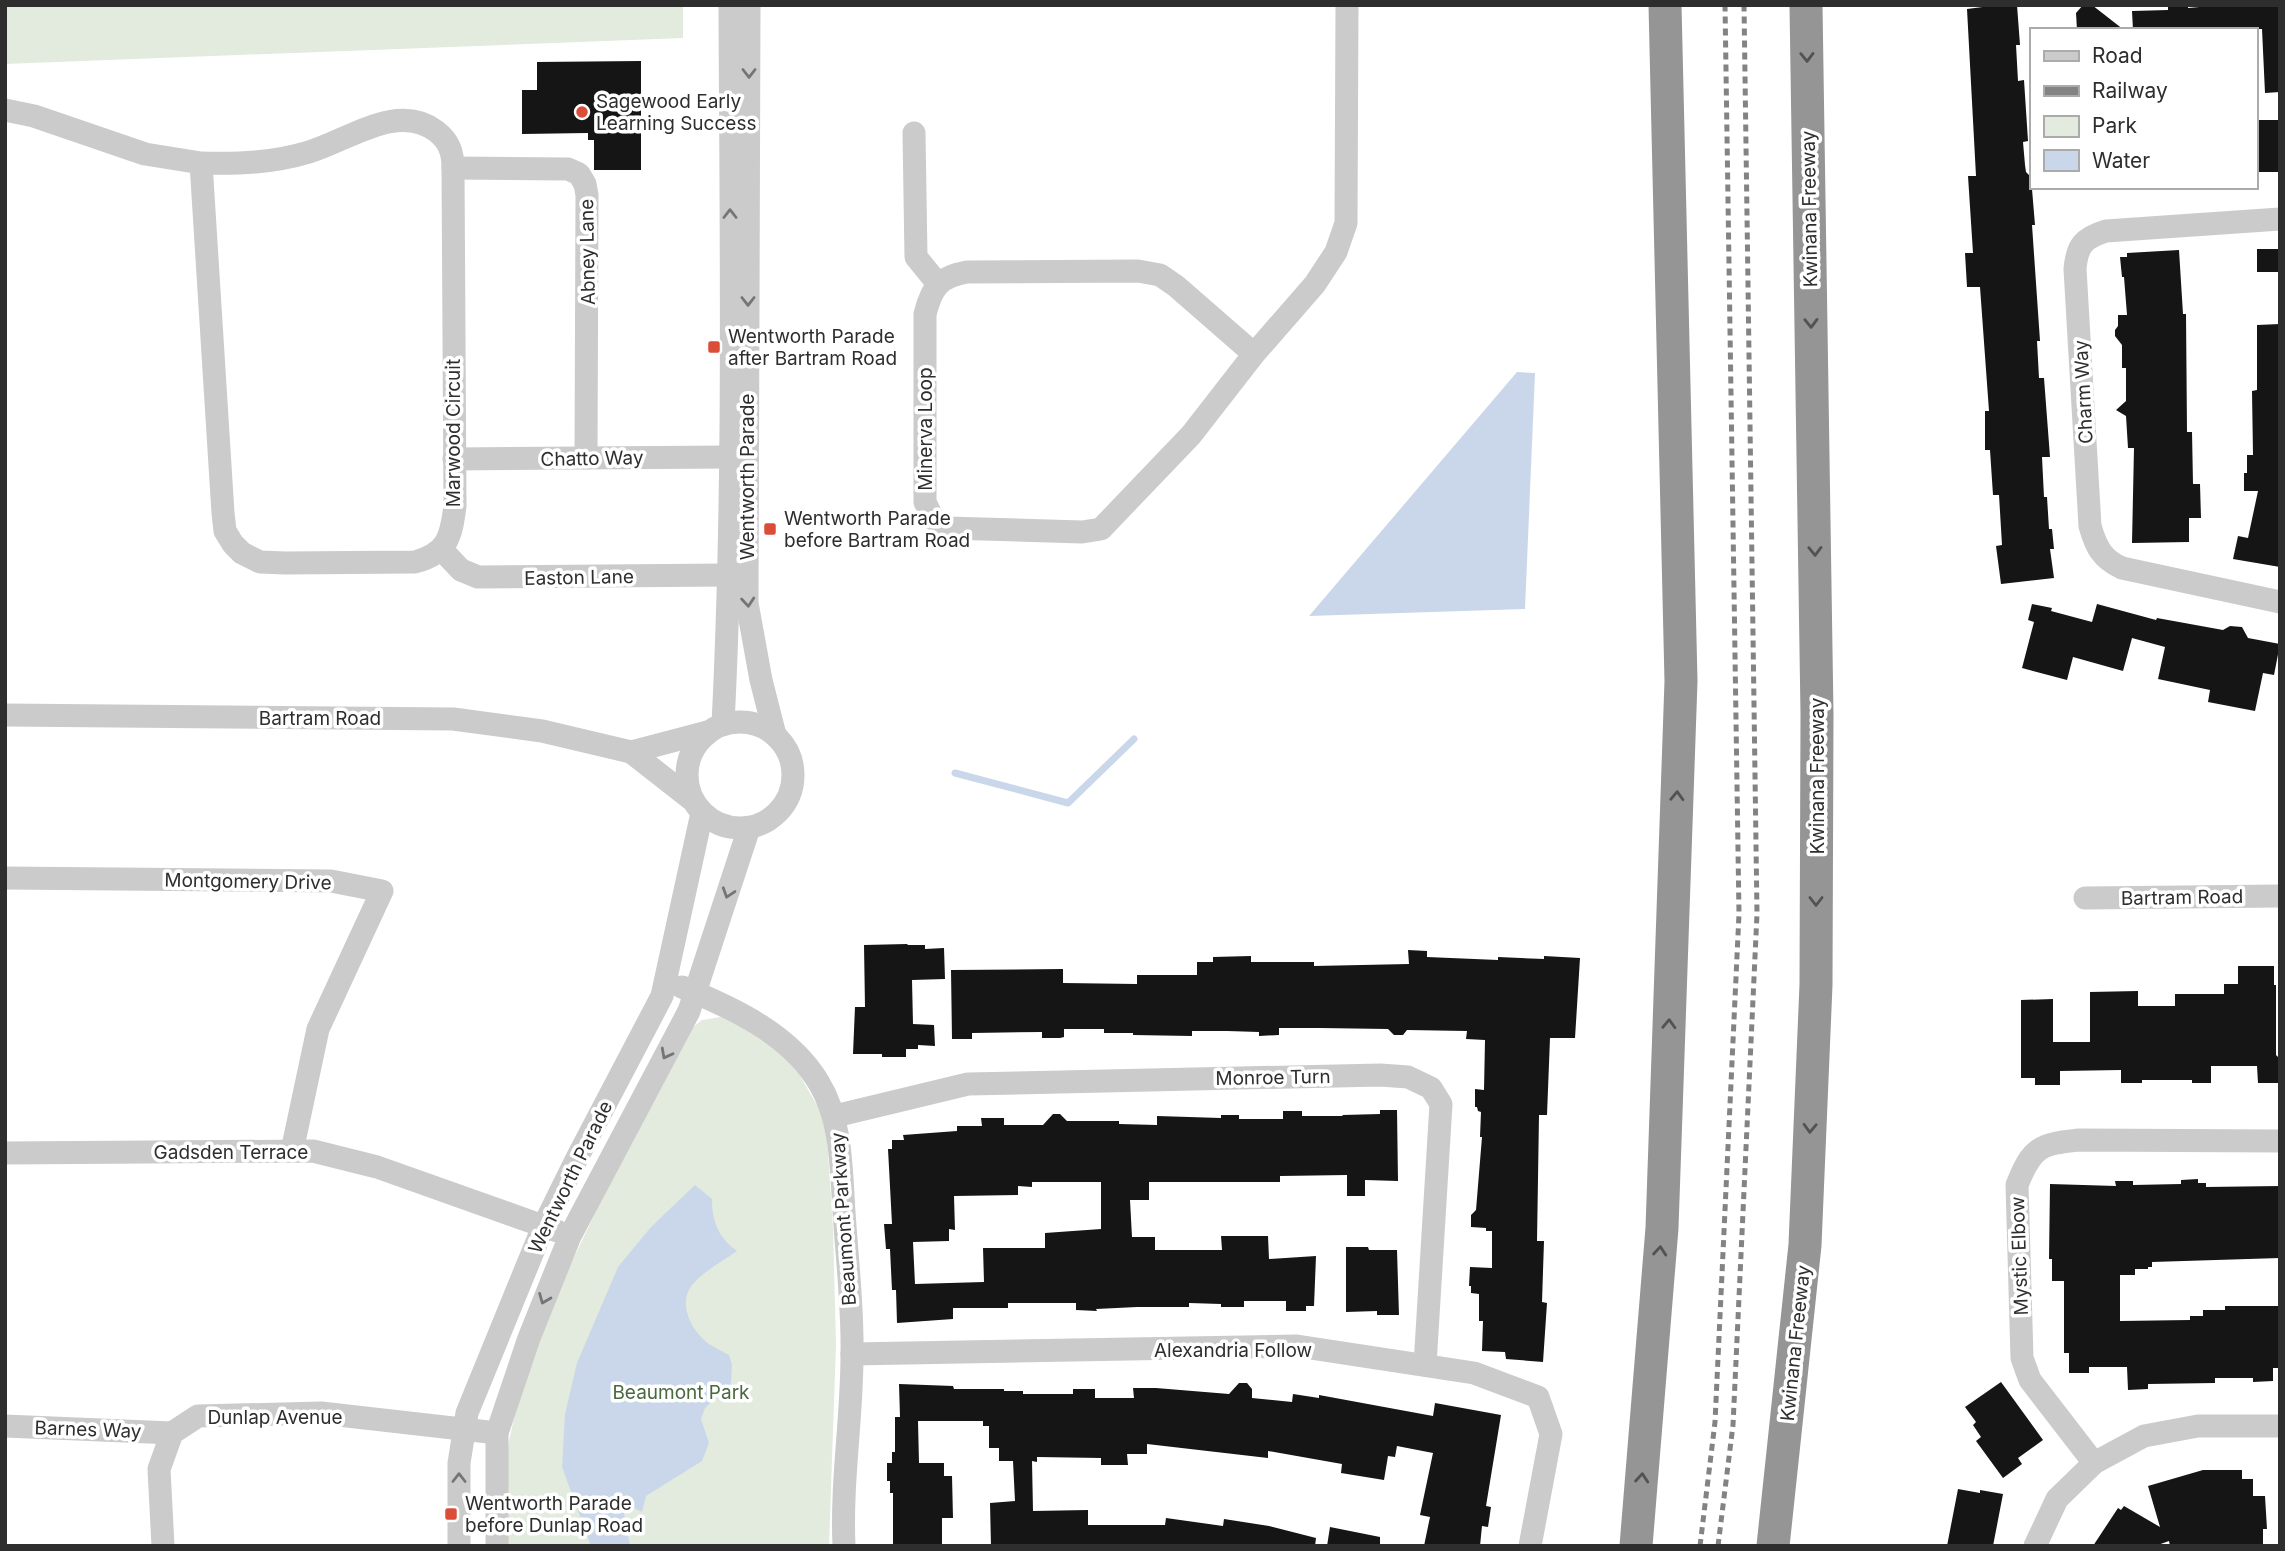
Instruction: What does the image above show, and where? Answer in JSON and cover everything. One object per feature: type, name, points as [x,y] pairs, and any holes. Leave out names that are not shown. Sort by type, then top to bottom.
[{"type":"highway","points":[[1636,1546],[1662,1228],[1681,681],[1665,5]]},
{"type":"highway","name":"Kwinana Freeway","points":[[1773,1546],[1805,1245],[1816,985],[1817,714],[1806,5]]},
{"type":"street","name":"Wentworth Parade","points":[[459,1546],[459,1463],[467,1413],[543,1227],[662,996],[696,806],[686,781],[687,763],[694,746],[715,728],[728,575],[730,5]]},
{"type":"street","name":"Wentworth Parade","points":[[497,1546],[497,1433],[529,1338],[570,1236],[689,1011],[749,828],[773,816],[783,807],[789,796],[793,770],[790,756],[775,735],[761,680],[747,603],[749,5]]},
{"type":"street","name":"Minerva Loop","points":[[938,285],[929,299],[925,314],[925,502],[933,519],[947,528],[1082,532],[1101,529],[1191,435],[1254,354],[1315,285],[1336,252],[1346,223],[1347,5]]},
{"type":"street","name":"Marwood Circuit","points":[[5,110],[34,116],[145,154],[201,163],[242,165],[273,160],[308,152],[394,120],[413,120],[428,125],[441,134],[453,155],[455,506],[452,529],[441,549]]},
{"type":"street","points":[[914,133],[916,257],[938,285],[950,275],[967,272],[1139,271],[1160,275],[1254,354]]},
{"type":"street","points":[[201,163],[223,513],[225,531],[233,544],[242,553],[260,562],[285,564],[415,562],[428,558],[441,549]]},
{"type":"street","name":"Abney Lane","points":[[453,168],[568,169],[579,174],[585,184],[588,225],[586,458]]},
{"type":"street","name":"Charm Way","points":[[2280,219],[2106,231],[2096,234],[2081,245],[2075,269],[2091,526],[2099,552],[2105,559],[2122,568],[2280,602]]},
{"type":"street","name":"Chatto Way","points":[[454,459],[729,457]]},
{"type":"street","name":"Easton Lane","points":[[441,549],[461,570],[478,577],[728,575]]},
{"type":"street","name":"Bartram Road","points":[[5,715],[453,719],[542,731],[631,752],[696,806]]},
{"type":"street","points":[[715,728],[742,721],[760,725],[775,735]]},
{"type":"street","name":"Bartram Road","points":[[631,752],[715,728]]},
{"type":"street","points":[[696,806],[716,823],[732,828],[749,828]]},
{"type":"street","name":"Montgomery Drive","points":[[5,878],[331,881],[382,891],[318,1030],[292,1151]]},
{"type":"street","name":"Bartram Road","points":[[2085,898],[2280,896]]},
{"type":"street","name":"Beaumont Parkway","points":[[666,981],[744,1016],[788,1044],[819,1082],[835,1116],[841,1167],[852,1354],[842,1512],[844,1546]]},
{"type":"street","name":"Monroe Turn","points":[[835,1116],[968,1084],[1380,1075],[1408,1077],[1432,1088],[1441,1104],[1425,1366]]},
{"type":"street","name":"Mystic Elbow","points":[[2094,1463],[2031,1380],[2022,1358],[2017,1185],[2027,1160],[2047,1144],[2079,1140],[2280,1141]]},
{"type":"street","name":"Gadsden Terrace","points":[[5,1153],[313,1151],[377,1167],[570,1236]]},
{"type":"street","name":"Alexandria Follow","points":[[852,1354],[1297,1346],[1474,1373],[1538,1397],[1551,1434],[1530,1546]]},
{"type":"street","name":"Dunlap Avenue","points":[[172,1433],[198,1416],[321,1413],[497,1433]]},
{"type":"street","name":"Barnes Way","points":[[5,1426],[172,1433]]},
{"type":"street","points":[[2035,1546],[2057,1499],[2094,1463],[2144,1436],[2198,1426],[2280,1426]]},
{"type":"street","points":[[163,1546],[159,1469],[172,1433]]},
{"type":"green space","points":[[5,5],[683,5],[683,38],[5,64]]},
{"type":"green space","name":"Beaumont Park","points":[[721,1017],[738,1022],[774,1046],[799,1074],[826,1121],[833,1229],[836,1344],[829,1546],[505,1546],[507,1450],[518,1400],[546,1315],[687,1032],[702,1020]]},
{"type":"water","points":[[1517,372],[1535,373],[1525,609],[1309,616]]},
{"type":"water","points":[[695,1185],[712,1199],[717,1228],[737,1251],[692,1285],[688,1292],[686,1309],[692,1325],[703,1339],[729,1355],[732,1365],[731,1383],[705,1408],[701,1419],[709,1443],[702,1461],[646,1496],[642,1512],[622,1502],[630,1546],[591,1546],[562,1467],[565,1414],[577,1363],[618,1267],[651,1227]]},
{"type":"building","points":[[2017,5],[2020,45],[2016,45],[2018,81],[2024,80],[2028,141],[2023,142],[2026,172],[2030,176],[2032,189],[2035,225],[2032,225],[2040,341],[2037,341],[2039,378],[2044,378],[2050,457],[2042,457],[2044,497],[2047,497],[2049,529],[2052,529],[2054,549],[2050,549],[2054,578],[2001,584],[1996,546],[2002,545],[1999,495],[1993,495],[1990,450],[1985,450],[1985,411],[1989,411],[1980,287],[1967,287],[1965,253],[1973,253],[1968,176],[1976,176],[1967,9]]},
{"type":"building","points":[[2083,5],[2092,5],[2121,28],[2077,28],[2076,13]]},
{"type":"building","points":[[2168,5],[2188,5],[2188,8],[2280,5],[2280,92],[2265,93],[2262,29],[2133,28],[2132,11],[2168,10]]},
{"type":"building","name":"Sagewood Early Learning Success","points":[[641,61],[641,170],[594,170],[594,140],[588,140],[588,133],[522,134],[522,90],[537,90],[537,62]]},
{"type":"building","points":[[2257,120],[2280,120],[2280,172],[2257,172]]},
{"type":"building","points":[[2257,249],[2280,249],[2280,272],[2257,272]]},
{"type":"building","points":[[2179,250],[2183,314],[2186,314],[2187,432],[2192,432],[2193,484],[2200,484],[2201,518],[2189,518],[2189,542],[2132,543],[2134,448],[2128,448],[2126,416],[2116,410],[2126,401],[2126,368],[2122,368],[2122,345],[2115,336],[2118,315],[2127,315],[2120,257],[2127,257],[2127,253]]},
{"type":"building","points":[[2280,324],[2280,567],[2233,559],[2238,536],[2248,538],[2258,491],[2244,491],[2247,455],[2253,455],[2252,391],[2257,390],[2257,325]]},
{"type":"building","points":[[2032,604],[2092,622],[2097,604],[2156,620],[2157,618],[2223,630],[2230,626],[2242,627],[2248,638],[2280,644],[2274,675],[2263,673],[2255,711],[2208,702],[2210,690],[2158,679],[2165,647],[2132,638],[2123,671],[2073,657],[2067,680],[2022,668],[2034,622],[2028,620]]},
{"type":"building","points":[[864,945],[925,945],[925,949],[944,948],[945,979],[912,980],[913,1024],[934,1025],[935,1046],[918,1045],[918,1049],[906,1049],[906,1057],[853,1054],[855,1007],[865,1007]]},
{"type":"building","points":[[1408,950],[1427,951],[1427,957],[1498,960],[1498,957],[1580,958],[1575,1038],[1550,1038],[1547,1115],[1539,1115],[1537,1241],[1544,1241],[1542,1302],[1547,1303],[1543,1362],[1506,1359],[1505,1352],[1482,1351],[1483,1321],[1479,1321],[1479,1294],[1471,1293],[1469,1286],[1470,1267],[1492,1268],[1492,1231],[1471,1227],[1471,1215],[1476,1210],[1482,1137],[1481,1112],[1475,1107],[1475,1089],[1484,1090],[1485,1040],[1466,1039],[1467,1031],[1407,1030],[1403,1035],[1394,1035],[1388,1029],[1320,1028],[1279,1028],[1279,1035],[1259,1036],[1259,1032],[1192,1031],[1192,1036],[1133,1035],[1104,1033],[1104,1029],[1064,1029],[1064,1037],[1060,1038],[1042,1038],[1042,1032],[972,1033],[972,1039],[952,1039],[951,970],[1063,969],[1063,983],[1137,984],[1137,975],[1197,975],[1197,962],[1213,962],[1213,957],[1251,956],[1251,962],[1314,962],[1314,966],[1409,964]]},
{"type":"building","points":[[2238,966],[2274,966],[2276,1055],[2280,1059],[2280,1083],[2258,1083],[2257,1066],[2211,1066],[2211,1083],[2192,1083],[2192,1080],[2142,1080],[2142,1083],[2121,1083],[2121,1070],[2060,1071],[2060,1085],[2035,1085],[2035,1078],[2021,1078],[2021,1000],[2053,999],[2053,1042],[2090,1042],[2090,992],[2138,991],[2138,1006],[2175,1006],[2175,994],[2224,994],[2224,984],[2238,984]]},
{"type":"building","points":[[1380,1110],[1397,1110],[1398,1181],[1365,1180],[1365,1196],[1347,1196],[1347,1175],[1280,1176],[1280,1182],[1149,1182],[1149,1200],[1130,1200],[1132,1237],[1155,1237],[1155,1250],[1222,1250],[1221,1236],[1268,1236],[1269,1259],[1316,1256],[1314,1306],[1306,1306],[1306,1311],[1286,1311],[1286,1301],[1244,1301],[1244,1307],[1189,1303],[1189,1307],[1137,1307],[1096,1309],[1097,1311],[1076,1310],[1076,1303],[1008,1303],[1008,1308],[953,1308],[953,1319],[897,1323],[896,1290],[892,1290],[890,1249],[886,1249],[884,1224],[892,1224],[888,1149],[892,1149],[892,1140],[904,1140],[903,1135],[957,1131],[957,1126],[982,1126],[981,1118],[1004,1118],[1004,1125],[1043,1125],[1053,1114],[1060,1114],[1067,1121],[1119,1121],[1119,1124],[1157,1125],[1157,1116],[1221,1118],[1221,1115],[1239,1115],[1239,1119],[1283,1119],[1283,1111],[1302,1111],[1302,1116],[1380,1114]],"holes":[[[1032,1182],[1101,1182],[1101,1229],[1045,1233],[1045,1248],[983,1248],[984,1282],[915,1284],[913,1242],[949,1241],[949,1229],[955,1230],[954,1196],[1018,1195],[1018,1186],[1032,1187]]]},
{"type":"building","points":[[2198,1179],[2198,1183],[2206,1183],[2206,1187],[2280,1186],[2280,1258],[2152,1262],[2152,1267],[2148,1269],[2135,1269],[2135,1275],[2120,1275],[2120,1321],[2190,1320],[2190,1316],[2203,1316],[2203,1310],[2225,1310],[2225,1306],[2280,1306],[2280,1368],[2273,1368],[2273,1381],[2215,1378],[2215,1383],[2148,1384],[2148,1389],[2128,1390],[2127,1367],[2089,1367],[2089,1373],[2069,1373],[2069,1353],[2064,1353],[2064,1281],[2052,1281],[2052,1259],[2049,1259],[2050,1184],[2116,1186],[2115,1181],[2133,1181],[2133,1185],[2181,1184],[2181,1180]]},
{"type":"building","points":[[1346,1247],[1397,1250],[1399,1315],[1377,1315],[1377,1311],[1346,1312]]},
{"type":"building","points":[[2001,1382],[2043,1440],[2018,1458],[2022,1464],[2003,1478],[1976,1441],[1981,1437],[1973,1425],[1976,1422],[1965,1407]]},
{"type":"building","points":[[1239,1383],[1247,1383],[1252,1389],[1252,1398],[1292,1402],[1293,1394],[1319,1398],[1319,1395],[1433,1416],[1435,1403],[1501,1415],[1486,1506],[1491,1507],[1488,1527],[1482,1526],[1480,1546],[1424,1546],[1430,1517],[1420,1515],[1433,1453],[1397,1446],[1395,1457],[1388,1456],[1384,1480],[1341,1473],[1342,1464],[1268,1451],[1268,1458],[1147,1444],[1147,1454],[1127,1454],[1128,1465],[1101,1465],[1101,1458],[1037,1457],[1037,1462],[1032,1461],[1033,1511],[1088,1510],[1088,1525],[1165,1525],[1166,1518],[1223,1526],[1224,1519],[1269,1526],[1316,1538],[1315,1546],[991,1546],[990,1503],[1015,1501],[1013,1461],[999,1461],[999,1448],[989,1448],[989,1426],[983,1426],[983,1421],[918,1421],[919,1463],[944,1463],[944,1476],[952,1476],[953,1518],[942,1518],[942,1546],[893,1546],[893,1493],[890,1493],[890,1481],[887,1481],[887,1463],[892,1463],[892,1452],[895,1452],[895,1417],[900,1417],[899,1384],[953,1386],[954,1389],[1004,1389],[1023,1391],[1023,1394],[1073,1394],[1073,1389],[1095,1389],[1095,1398],[1134,1398],[1133,1388],[1229,1394]]},
{"type":"building","points":[[2203,1470],[2242,1470],[2242,1479],[2253,1479],[2253,1496],[2265,1496],[2267,1529],[2263,1529],[2263,1546],[2170,1546],[2169,1541],[2155,1546],[2093,1546],[2118,1508],[2121,1510],[2124,1506],[2160,1527],[2148,1486]]},
{"type":"building","points":[[1958,1489],[2003,1494],[1993,1546],[1947,1546]]},
{"type":"building","points":[[1330,1527],[1380,1537],[1380,1546],[1327,1546]]},
{"type":"waterway","points":[[955,773],[1068,803],[1134,739]]},
{"type":"railway","points":[[1700,1546],[1715,1422],[1739,914],[1725,5]]},
{"type":"railway","points":[[1718,1546],[1733,1425],[1757,914],[1744,5]]},
{"type":"place","name":"Sagewood Early Learning Success","points":[[582,112]]},
{"type":"place","name":"Wentworth Parade after Bartram Road","points":[[714,347]]},
{"type":"place","name":"Wentworth Parade before Bartram Road","points":[[770,529]]},
{"type":"place","name":"Wentworth Parade before Dunlap Road","points":[[451,1514]]}]
